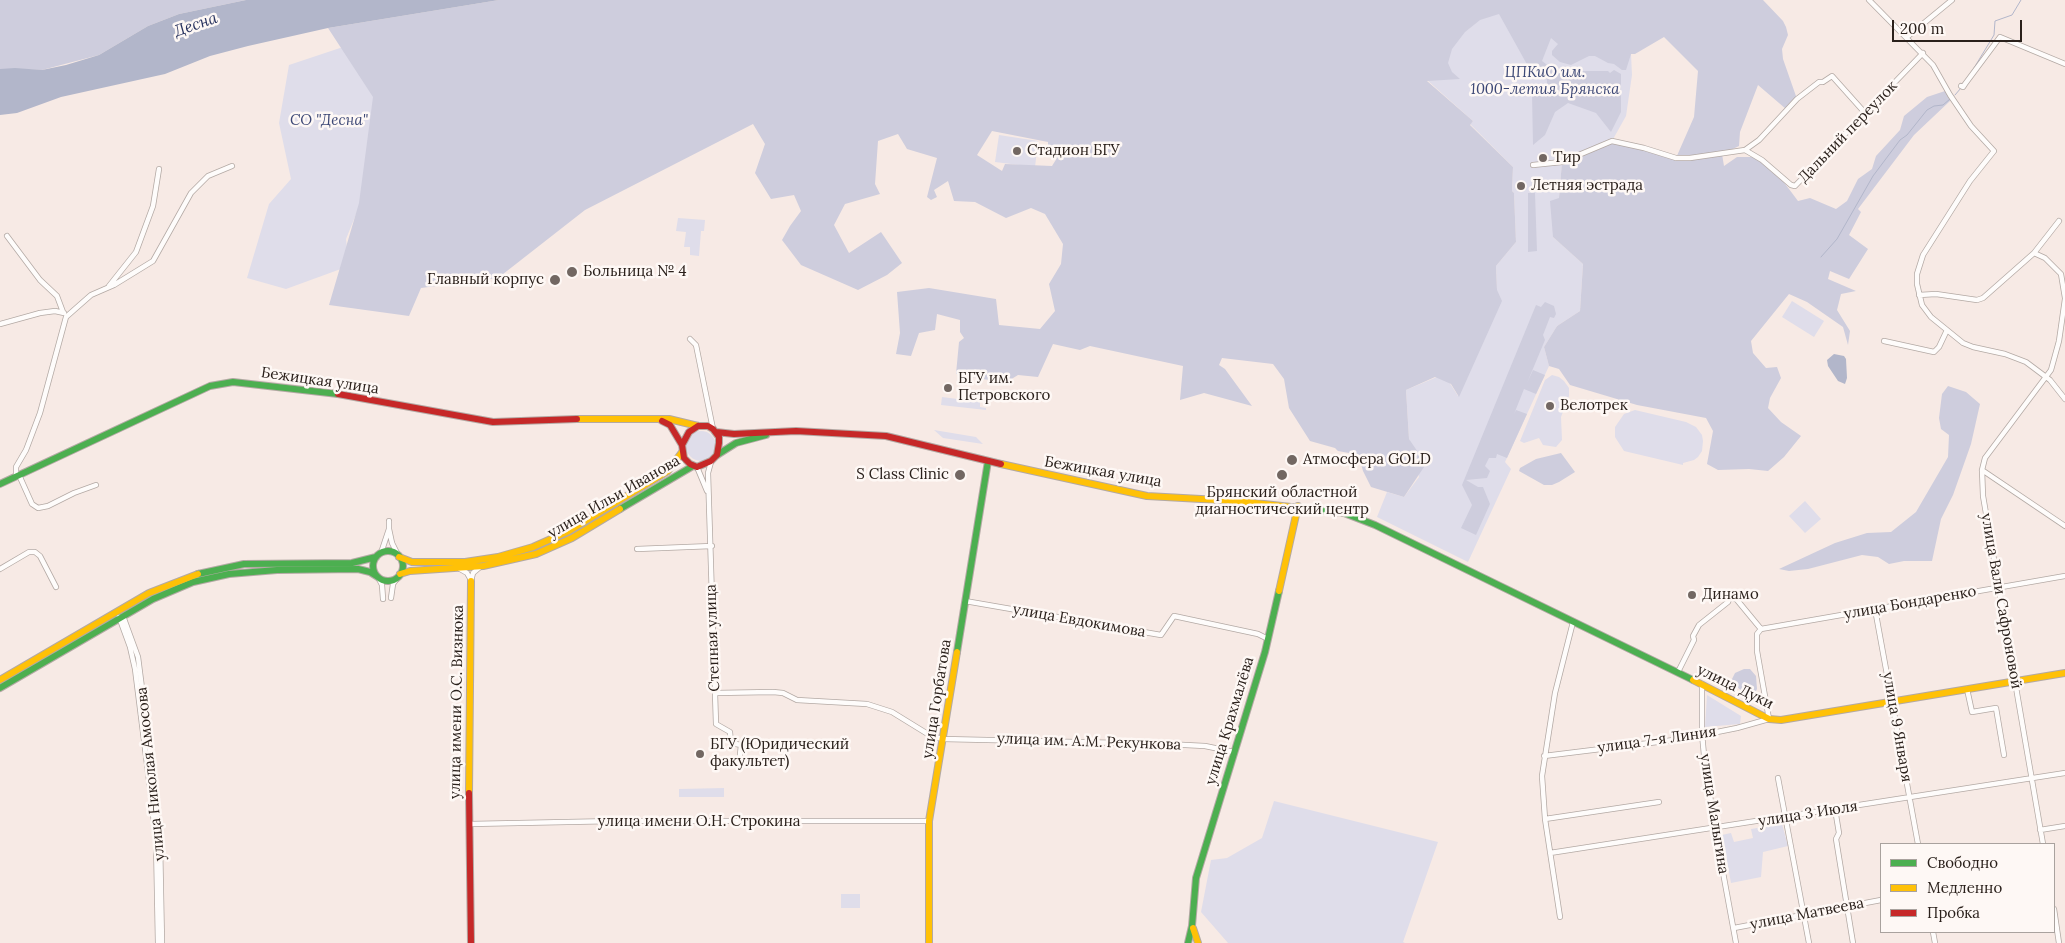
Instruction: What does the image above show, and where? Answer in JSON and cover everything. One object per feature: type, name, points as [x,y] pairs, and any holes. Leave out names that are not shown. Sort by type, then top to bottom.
[{"type":"main road","name":"Бежицкая улица","points":[[0,484],[210,386],[233,382],[324,391],[493,422],[620,418],[669,420],[700,425]]},
{"type":"main road","points":[[656,420],[670,425],[687,461],[695,466],[711,462],[716,455],[719,444],[714,430]]},
{"type":"main road","points":[[682,449],[688,432],[700,425],[734,434],[796,431],[838,433]]},
{"type":"main road","name":"Бежицкая улица","points":[[838,433],[886,436],[988,461],[1147,496],[1192,497],[1298,506],[1344,513],[1375,525],[1420,547]]},
{"type":"main road","points":[[716,455],[736,443],[767,435],[838,433]]},
{"type":"main road","name":"улица Ильи Иванова","points":[[399,557],[412,562],[465,562],[498,557],[533,547],[569,531],[668,471],[682,449]]},
{"type":"main road","name":"улица Горбатова","points":[[929,943],[928,821],[988,461]]},
{"type":"main road","name":"улица Ильи Иванова","points":[[400,574],[418,570],[480,567],[516,559],[554,546],[588,529],[695,466]]},
{"type":"main road","name":"улица Крахмалёва","points":[[1188,943],[1192,926],[1196,878],[1268,639],[1298,506]]},
{"type":"main road","name":"улица Дуки","points":[[1420,547],[1678,672],[1769,719],[1781,720],[2065,673]]},
{"type":"main road","points":[[0,680],[120,614],[193,582],[228,574],[268,570],[358,569],[370,572],[382,580],[392,580],[400,574],[402,566],[399,557],[389,552],[362,562],[277,563],[228,566],[191,575],[171,582],[120,614],[0,688]]},
{"type":"main road","points":[[378,555],[373,565],[378,577]]},
{"type":"main road","name":"улица имени О.С. Визнюка","points":[[471,581],[469,810],[471,943]]},
{"type":"main road","points":[[1192,926],[1198,943]]},
{"type":"street","points":[[1869,0],[1933,65],[1971,126],[1994,150],[1970,181],[1923,255],[1917,274],[1918,295],[1928,313],[1964,343],[1973,348],[2018,358],[2047,377],[2065,399]]},
{"type":"street","points":[[1907,37],[1952,0]]},
{"type":"street","points":[[1962,86],[2000,37],[2065,64]]},
{"type":"street","name":"Дальний переулок","points":[[1745,150],[1762,160],[1791,185],[1795,186],[1923,54]]},
{"type":"street","points":[[1533,165],[1562,162],[1612,141],[1676,158],[1690,158],[1745,150],[1759,140],[1797,99],[1819,82],[1832,76],[1866,114]]},
{"type":"street","points":[[0,324],[40,313],[64,314],[91,295],[130,276],[153,261],[191,193],[208,176],[232,166]]},
{"type":"street","points":[[109,286],[136,252],[153,206],[158,169]]},
{"type":"street","points":[[1918,295],[1936,294],[1976,300],[1983,298],[2034,253],[2059,221]]},
{"type":"street","points":[[7,236],[40,280],[57,296],[64,314],[40,413],[26,450],[16,467],[17,475],[32,504],[38,508],[48,506],[96,485]]},
{"type":"street","points":[[2034,253],[2045,258],[2061,274],[2065,298],[2061,330]]},
{"type":"street","points":[[2061,330],[2065,324]]},
{"type":"street","points":[[1884,341],[1934,352],[1939,347],[1947,330]]},
{"type":"street","name":"улица Вали Сафроновой","points":[[2043,843],[1983,496],[1982,470],[1984,461],[2002,433],[2051,370],[2061,330]]},
{"type":"street","points":[[690,339],[696,345],[714,430]]},
{"type":"street","points":[[700,425],[709,412]]},
{"type":"street","name":"Степная улица","points":[[711,462],[708,473],[712,546],[712,631],[716,724],[730,732],[731,743],[741,745],[739,764]]},
{"type":"street","points":[[695,466],[709,497]]},
{"type":"street","points":[[1982,470],[2065,526]]},
{"type":"street","points":[[389,521],[392,543],[399,557]]},
{"type":"street","points":[[378,555],[389,529]]},
{"type":"street","points":[[637,549],[712,546]]},
{"type":"street","points":[[0,569],[29,552],[35,552],[40,556],[56,587]]},
{"type":"street","points":[[471,581],[473,573],[480,567]]},
{"type":"street","points":[[460,568],[471,581]]},
{"type":"street","points":[[391,598],[393,584],[400,574]]},
{"type":"street","name":"улица Бондаренко","points":[[1761,629],[2065,576]]},
{"type":"street","points":[[378,577],[382,585],[383,598]]},
{"type":"street","points":[[1678,672],[1694,640],[1693,636],[1699,625],[1728,602],[1730,596],[1736,600],[1761,629],[1757,634],[1757,651],[1769,719]]},
{"type":"street","name":"улица Евдокимова","points":[[966,601],[1161,635],[1174,616],[1258,634],[1268,639]]},
{"type":"street","name":"улица 9 Января","points":[[1875,609],[1918,843]]},
{"type":"street","name":"улица Николая Амосова","points":[[120,614],[135,669],[154,823],[157,854],[158,943]]},
{"type":"street","name":"улица Николая Амосова","points":[[120,614],[138,657],[152,766],[160,841],[162,943]]},
{"type":"street","points":[[1560,917],[1545,819],[1542,780],[1544,756],[1556,693],[1573,622]]},
{"type":"street","name":"улица Малыгина","points":[[1702,684],[1702,734],[1715,829],[1736,943]]},
{"type":"street","points":[[1967,689],[1972,712],[1996,708],[2004,755]]},
{"type":"street","points":[[715,693],[773,692],[783,693],[797,700],[867,704],[892,712],[931,736],[943,739]]},
{"type":"street","name":"улица 7-я Линия","points":[[1544,756],[1682,740],[1769,719]]},
{"type":"street","name":"улица им. А.М. Рекункова","points":[[943,739],[1166,744],[1205,746],[1234,752]]},
{"type":"street","name":"улица 3 Июля","points":[[1550,853],[1715,829],[2065,773]]},
{"type":"street","points":[[1778,778],[1810,943]]},
{"type":"street","points":[[1545,819],[1659,802]]},
{"type":"street","points":[[1835,809],[1839,833],[1836,838],[1853,943]]},
{"type":"street","name":"улица имени О.Н. Строкина","points":[[470,824],[616,821],[928,821]]},
{"type":"street","points":[[2040,830],[2065,826]]},
{"type":"street","name":"улица Матвеева","points":[[1734,928],[1880,900]]},
{"type":"street","points":[[2055,915],[2060,943]]},
{"type":"green space","name":"ЦПКиО им. 1000-летия Брянска","points":[[1477,0],[1603,0],[1631,54],[1632,75],[1626,116],[1612,141],[1562,163],[1553,237],[1583,264],[1580,311],[1557,326],[1544,347],[1549,366],[1505,462],[1511,469],[1468,562],[1377,517],[1387,492],[1404,497],[1419,477],[1409,439],[1406,390],[1444,374],[1458,396],[1497,290],[1496,266],[1516,242],[1514,193],[1512,191],[1513,167],[1470,124],[1473,121],[1427,80]]},
{"type":"green space","name":"СО \"Десна\"","points":[[346,46],[378,92],[368,185],[346,239],[349,266],[286,289],[247,278],[269,204],[291,179],[279,123],[289,65]]},
{"type":"green space","name":"Стадион БГУ","points":[[999,135],[1038,141],[1035,167],[995,162]]},
{"type":"green space","points":[[678,218],[705,220],[704,231],[701,231],[699,256],[690,255],[690,247],[684,247],[686,232],[676,231]]},
{"type":"green space","points":[[1792,301],[1824,321],[1814,337],[1782,317]]},
{"type":"green space","name":"Велотрек","points":[[1552,375],[1559,377],[1569,388],[1569,396],[1561,417],[1562,440],[1556,447],[1543,445],[1539,438],[1524,443],[1520,441],[1545,380]]},
{"type":"green space","points":[[942,397],[980,402],[980,407],[986,408],[986,410],[941,405]]},
{"type":"green space","points":[[1635,410],[1686,422],[1696,427],[1702,435],[1703,441],[1702,451],[1698,457],[1683,463],[1683,465],[1624,451],[1615,437],[1615,427],[1624,414]]},
{"type":"green space","points":[[934,430],[976,437],[983,444],[943,438]]},
{"type":"green space","points":[[701,431],[707,432],[715,440],[715,452],[707,460],[701,461],[695,460],[687,452],[686,446],[687,440],[695,432]]},
{"type":"green space","points":[[1805,501],[1821,519],[1805,533],[1789,516]]},
{"type":"green space","points":[[1707,695],[1741,716],[1740,724],[1705,727]]},
{"type":"green space","points":[[724,788],[724,797],[679,797],[679,789]]},
{"type":"green space","points":[[1274,801],[1438,842],[1403,942],[1405,943],[1228,943],[1201,912],[1211,860],[1227,858],[1262,838]]},
{"type":"green space","points":[[1782,824],[1788,846],[1763,852],[1761,877],[1731,883],[1722,835],[1731,833],[1734,842],[1753,838],[1751,829]]},
{"type":"green space","points":[[841,894],[860,894],[860,908],[841,908]]},
{"type":"shaded area","points":[[0,0],[246,0],[179,14],[148,26],[99,55],[42,70],[0,69]]},
{"type":"shaded area","points":[[499,0],[1763,0],[1783,21],[1786,27],[1788,35],[1782,49],[1783,59],[1797,99],[1786,109],[1758,85],[1740,132],[1739,146],[1722,154],[1724,166],[1737,157],[1756,157],[1777,173],[1798,201],[1810,198],[1836,209],[1847,201],[1858,179],[1872,169],[1876,156],[1900,130],[1904,116],[1927,97],[1945,91],[1951,100],[1914,135],[1858,209],[1861,212],[1849,235],[1868,249],[1849,279],[1830,271],[1828,279],[1856,291],[1841,294],[1837,310],[1850,331],[1848,345],[1843,327],[1807,302],[1789,294],[1751,341],[1753,353],[1766,368],[1777,367],[1781,378],[1770,398],[1768,408],[1781,422],[1801,436],[1784,457],[1768,471],[1749,469],[1718,470],[1707,464],[1713,431],[1706,418],[1637,405],[1570,385],[1559,369],[1549,366],[1544,347],[1557,326],[1580,311],[1583,264],[1553,237],[1550,201],[1559,198],[1562,162],[1612,141],[1676,158],[1694,117],[1698,71],[1664,37],[1635,54],[1631,54],[1626,70],[1622,70],[1614,64],[1595,56],[1589,56],[1571,65],[1560,62],[1552,55],[1552,51],[1558,44],[1551,38],[1542,61],[1555,71],[1608,71],[1610,73],[1614,70],[1621,74],[1621,112],[1611,132],[1596,113],[1568,103],[1555,112],[1545,135],[1533,145],[1532,94],[1540,92],[1546,87],[1546,74],[1539,67],[1529,68],[1499,14],[1480,20],[1465,32],[1452,49],[1448,63],[1452,72],[1460,79],[1427,81],[1473,121],[1470,125],[1513,167],[1512,191],[1514,193],[1516,242],[1496,266],[1497,290],[1502,301],[1459,397],[1451,384],[1435,377],[1406,390],[1409,439],[1426,464],[1404,497],[1371,487],[1361,464],[1349,453],[1310,441],[1289,408],[1284,379],[1273,364],[1222,358],[1219,365],[1225,369],[1252,406],[1204,393],[1180,400],[1183,366],[1090,346],[1080,350],[1053,344],[1038,377],[1018,375],[1005,383],[956,374],[959,342],[964,338],[960,332],[960,320],[937,314],[935,330],[919,333],[911,356],[896,354],[900,333],[897,292],[929,288],[996,299],[999,325],[1040,329],[1055,311],[1049,284],[1061,264],[1063,244],[1045,214],[1031,208],[1006,218],[975,202],[954,201],[948,181],[934,190],[937,197],[931,200],[927,197],[937,158],[907,149],[898,134],[878,141],[875,184],[880,194],[845,204],[834,225],[849,253],[881,232],[902,263],[887,275],[858,290],[801,265],[782,240],[801,211],[794,195],[771,199],[755,173],[765,144],[753,124],[585,210],[498,278],[421,288],[409,316],[329,305],[359,203],[373,97],[328,28]],"holes":[[[992,131],[1048,142],[1048,149],[1057,158],[1052,166],[1005,164],[1002,171],[977,155]]]},
{"type":"shaded area","points":[[1528,193],[1535,193],[1537,251],[1528,252]]},
{"type":"shaded area","points":[[1545,302],[1554,306],[1556,314],[1554,318],[1550,317],[1543,335],[1545,340],[1527,383],[1533,370],[1545,375],[1536,394],[1524,389],[1514,414],[1516,410],[1527,414],[1507,458],[1497,454],[1496,458],[1489,458],[1485,466],[1490,471],[1487,478],[1466,480],[1478,487],[1483,487],[1490,504],[1476,535],[1461,528],[1472,505],[1462,485],[1536,305],[1541,307]]},
{"type":"shaded area","points":[[1948,386],[1966,392],[1980,404],[1971,444],[1953,495],[1941,519],[1932,561],[1904,561],[1889,564],[1878,557],[1862,555],[1808,569],[1789,571],[1779,569],[1835,543],[1867,533],[1891,532],[1916,512],[1948,457],[1949,435],[1941,429],[1939,418],[1942,394]]},
{"type":"shaded area","points":[[1561,453],[1575,472],[1552,485],[1544,485],[1519,471],[1520,468],[1536,459]]},
{"type":"shaded area","points":[[1744,669],[1750,669],[1756,676],[1757,689],[1753,697],[1749,698],[1731,681],[1735,673]]},
{"type":"water","name":"Десна","points":[[246,0],[499,0],[328,28],[248,46],[210,56],[165,74],[61,97],[17,113],[0,115],[0,69],[42,70],[66,65],[99,55],[148,26],[179,14]]},
{"type":"water","points":[[1834,354],[1844,356],[1846,359],[1847,378],[1845,384],[1838,381],[1828,366],[1827,360]]},
{"type":"waterway","points":[[1974,68],[1994,35],[1995,21],[2012,15],[2021,0]]},
{"type":"waterway","points":[[1955,95],[1961,88]]},
{"type":"waterway","points":[[1821,257],[1837,239],[1873,176],[1900,140],[1907,135],[1927,110],[1934,106],[1943,105],[1950,99]]},
{"type":"traffic: fast","points":[[0,484],[210,386],[233,382],[338,394]]},
{"type":"traffic: fast","points":[[717,455],[736,443],[766,435]]},
{"type":"traffic: fast","points":[[957,652],[988,461]]},
{"type":"traffic: fast","points":[[620,509],[693,466]]},
{"type":"traffic: fast","points":[[1300,508],[1344,513],[1375,525],[1693,680]]},
{"type":"traffic: fast","points":[[388,551],[398,556],[403,566],[398,576],[388,581],[378,576],[373,566],[378,556],[388,551]]},
{"type":"traffic: fast","points":[[198,574],[244,564],[352,563],[376,557]]},
{"type":"traffic: fast","points":[[0,688],[153,599],[193,582],[229,574],[277,570],[358,569],[370,572],[378,577]]},
{"type":"traffic: fast","points":[[1188,943],[1192,926],[1196,878],[1265,652],[1279,591]]},
{"type":"traffic: slow","points":[[577,419],[669,419],[698,426]]},
{"type":"traffic: slow","points":[[399,557],[412,562],[465,562],[498,557],[533,547],[569,531],[668,471],[682,452]]},
{"type":"traffic: slow","points":[[1001,464],[1147,496],[1237,501],[1300,508]]},
{"type":"traffic: slow","points":[[1279,591],[1298,506]]},
{"type":"traffic: slow","points":[[400,574],[410,571],[483,566],[536,554],[572,538],[620,509]]},
{"type":"traffic: slow","points":[[0,680],[149,593],[198,574]]},
{"type":"traffic: slow","points":[[469,793],[471,581]]},
{"type":"traffic: slow","points":[[929,943],[929,821],[957,652]]},
{"type":"traffic: slow","points":[[1693,680],[1769,719],[1781,720],[2065,673]]},
{"type":"traffic: slow","points":[[1193,928],[1198,943]]},
{"type":"traffic: jam","points":[[338,394],[493,422],[577,419]]},
{"type":"traffic: jam","points":[[662,421],[670,425],[682,445]]},
{"type":"traffic: jam","points":[[698,426],[708,426],[713,429],[719,437],[719,443],[717,455],[711,461],[697,467],[690,464],[684,458],[682,445],[689,432],[698,426]]},
{"type":"traffic: jam","points":[[716,432],[734,434],[796,431],[886,436],[1001,464]]},
{"type":"traffic: jam","points":[[469,793],[471,943]]},
{"type":"place","name":"Стадион БГУ","points":[[1017,151]]},
{"type":"place","name":"Тир","points":[[1543,158]]},
{"type":"place","name":"Летняя эстрада","points":[[1521,186]]},
{"type":"place","name":"Больница № 4","points":[[572,272]]},
{"type":"place","name":"Главный корпус","points":[[555,280]]},
{"type":"place","name":"БГУ им. Петровского","points":[[948,388]]},
{"type":"place","name":"Велотрек","points":[[1550,406]]},
{"type":"place","name":"Атмосфера GOLD","points":[[1292,460]]},
{"type":"place","name":"S Class Clinic","points":[[960,475]]},
{"type":"place","name":"Брянский областной диагностический центр","points":[[1282,475]]},
{"type":"place","name":"Динамо","points":[[1692,595]]},
{"type":"place","name":"БГУ (Юридический факультет)","points":[[700,754]]}]
